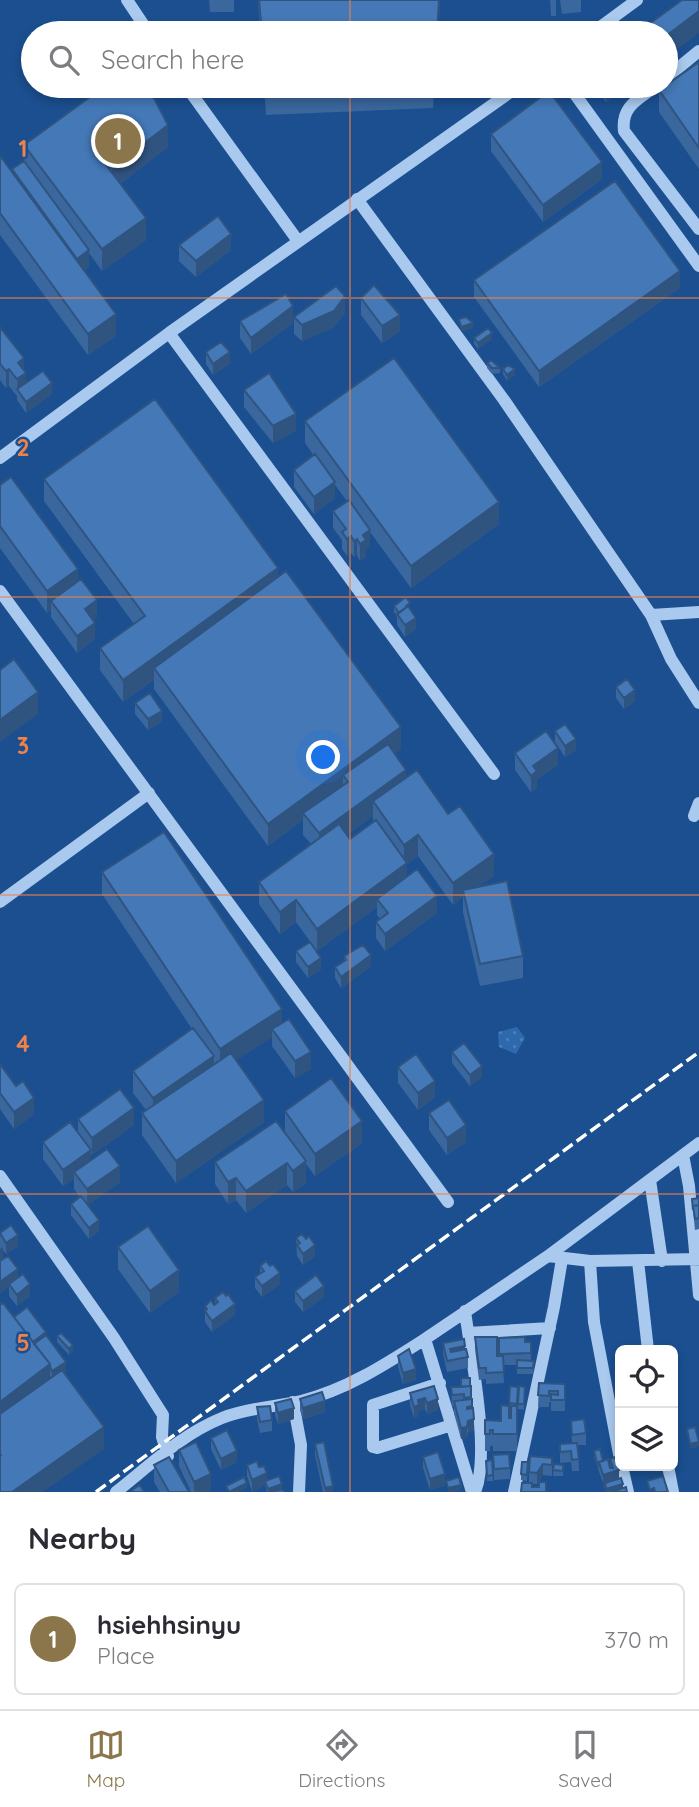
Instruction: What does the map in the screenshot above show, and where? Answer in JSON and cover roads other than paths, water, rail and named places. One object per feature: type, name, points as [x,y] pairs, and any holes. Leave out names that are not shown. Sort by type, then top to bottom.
[{"type":"street","points":[[127,0],[141,21]]},
{"type":"street","points":[[608,21],[637,0]]},
{"type":"street","points":[[678,68],[699,51]]},
{"type":"street","points":[[195,98],[298,241]]},
{"type":"street","points":[[0,458],[169,333],[502,98]]},
{"type":"street","points":[[578,98],[699,266]]},
{"type":"street","points":[[641,98],[622,117],[624,131],[699,229]]},
{"type":"street","points":[[358,199],[504,400],[651,615],[671,659],[699,703]]},
{"type":"street","points":[[169,333],[494,774]]},
{"type":"street","points":[[0,591],[448,1202]]},
{"type":"street","points":[[651,615],[699,612]]},
{"type":"street","points":[[0,902],[149,793]]},
{"type":"street","points":[[694,816],[699,803]]},
{"type":"street","points":[[116,1492],[187,1436],[220,1419],[350,1385],[425,1339],[548,1256],[699,1143]]},
{"type":"street","points":[[683,1154],[699,1294]]},
{"type":"street","points":[[0,1175],[114,1338],[163,1415],[162,1437],[176,1472]]},
{"type":"street","points":[[650,1180],[662,1261]]},
{"type":"street","points":[[548,1256],[590,1261],[697,1259]]},
{"type":"street","points":[[514,1492],[550,1328],[562,1259]]},
{"type":"street","points":[[590,1261],[594,1322],[615,1433]]},
{"type":"street","points":[[638,1261],[647,1345]]},
{"type":"street","points":[[465,1311],[481,1456],[480,1474],[473,1492]]},
{"type":"street","points":[[468,1333],[550,1328]]},
{"type":"street","points":[[425,1339],[473,1492]]},
{"type":"street","points":[[440,1383],[373,1405],[373,1447],[452,1425]]},
{"type":"street","points":[[293,1402],[301,1444],[299,1492]]},
{"type":"street","points":[[623,1471],[628,1492]]},
{"type":"street","points":[[669,1471],[673,1492]]},
{"type":"railway","points":[[96,1492],[699,1052]]},
{"type":"place","name":"hsiehhsinyu","points":[[118,141]]}]
